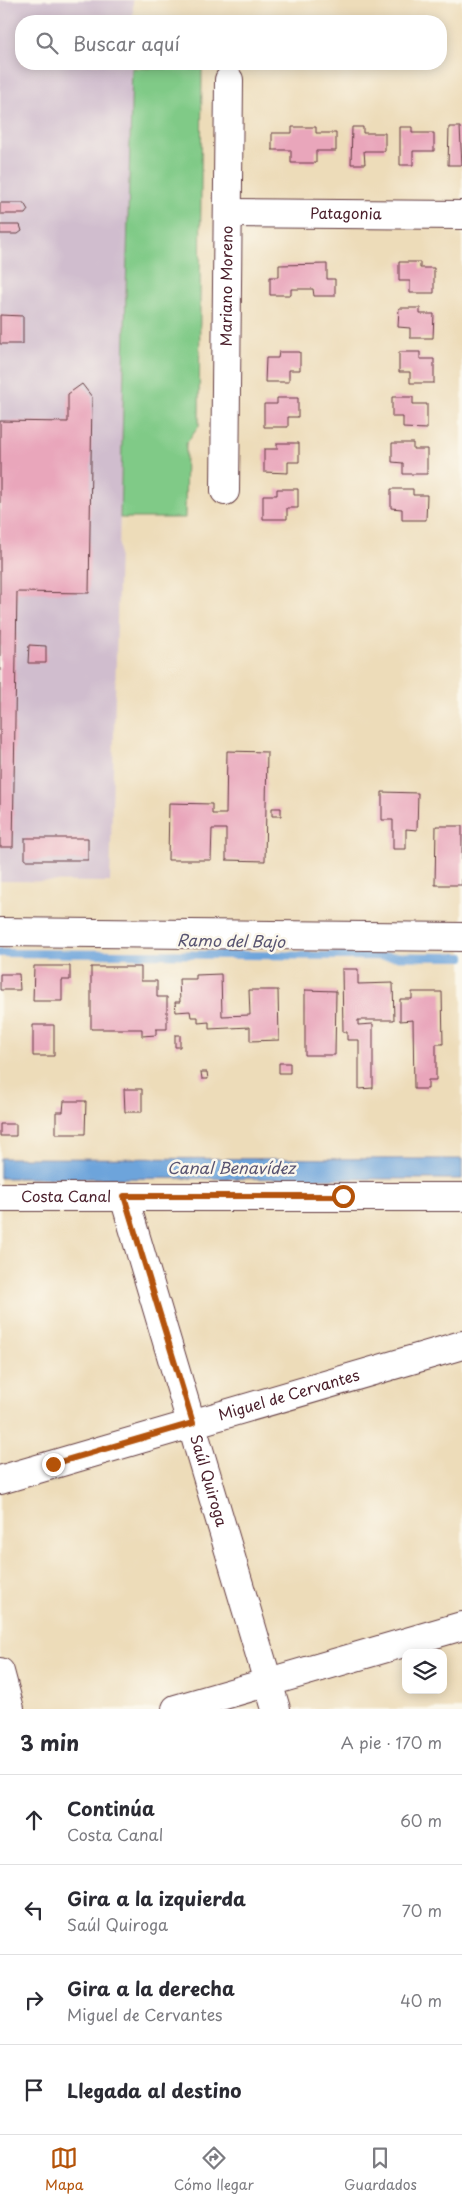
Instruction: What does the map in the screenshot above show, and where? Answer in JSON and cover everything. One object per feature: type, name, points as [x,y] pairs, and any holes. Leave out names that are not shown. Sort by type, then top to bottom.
[{"type":"street","name":"Mariano Moreno","points":[[225,491],[229,80]]},
{"type":"street","name":"Patagonia","points":[[228,213],[462,215]]},
{"type":"street","points":[[0,932],[462,937]]},
{"type":"street","name":"Saúl Quiroga","points":[[124,1196],[193,1423],[276,1709]]},
{"type":"street","name":"Costa Canal","points":[[0,1197],[462,1196]]},
{"type":"street","name":"Miguel de Cervantes","points":[[0,1480],[462,1345]]},
{"type":"street","points":[[176,1709],[462,1626]]},
{"type":"street","points":[[0,1672],[10,1709]]},
{"type":"shaded area","points":[[0,0],[133,0],[133,15],[15,15],[15,70],[132,70],[110,882],[0,881]]},
{"type":"green space","points":[[132,70],[202,70],[199,426],[186,444],[185,518],[120,518]]},
{"type":"water","name":"Canal Benavídez","points":[[0,1158],[462,1159],[462,1179],[0,1178]]},
{"type":"building","points":[[292,127],[316,127],[316,133],[336,133],[336,151],[316,151],[316,163],[291,163],[291,150],[272,150],[272,133],[292,133]]},
{"type":"building","points":[[352,127],[363,127],[363,133],[385,133],[385,151],[364,151],[365,164],[351,164]]},
{"type":"building","points":[[400,127],[412,127],[412,133],[434,133],[434,151],[413,151],[413,165],[400,165]]},
{"type":"building","points":[[449,127],[460,127],[462,165],[448,165]]},
{"type":"building","points":[[0,203],[24,203],[28,210],[25,214],[0,214]]},
{"type":"building","points":[[0,225],[20,225],[22,231],[18,234],[0,234]]},
{"type":"building","points":[[399,262],[420,262],[420,268],[434,268],[434,293],[410,293],[410,281],[399,281]]},
{"type":"building","points":[[327,264],[327,279],[335,279],[335,296],[314,296],[313,289],[291,289],[291,295],[270,295],[270,277],[279,277],[279,265]]},
{"type":"building","points":[[399,308],[420,308],[420,314],[434,314],[433,338],[410,338],[410,328],[398,327]]},
{"type":"building","points":[[0,315],[23,316],[23,344],[0,344]]},
{"type":"building","points":[[279,352],[300,352],[300,370],[289,370],[289,382],[265,382],[266,358],[278,358]]},
{"type":"building","points":[[399,352],[420,352],[420,359],[434,359],[434,383],[410,383],[410,372],[399,372]]},
{"type":"building","points":[[82,384],[92,397],[89,593],[17,592],[13,847],[0,847],[0,421],[68,422],[68,394]]},
{"type":"building","points":[[392,397],[413,397],[413,404],[427,404],[427,429],[403,428],[403,417],[392,417]]},
{"type":"building","points":[[277,398],[298,398],[298,417],[288,417],[288,427],[264,427],[264,404],[277,404]]},
{"type":"building","points":[[277,443],[299,443],[299,462],[288,462],[288,473],[264,472],[264,449],[277,449]]},
{"type":"building","points":[[392,443],[413,443],[413,449],[427,449],[427,474],[403,474],[403,463],[392,462]]},
{"type":"building","points":[[277,489],[298,489],[298,508],[287,508],[287,519],[263,519],[263,495],[277,495]]},
{"type":"building","points":[[391,489],[413,489],[413,495],[427,495],[426,520],[402,520],[402,509],[391,508]]},
{"type":"building","points":[[29,645],[46,646],[46,663],[28,663]]},
{"type":"building","points":[[227,751],[267,752],[265,861],[226,860],[226,829],[212,829],[211,860],[168,860],[169,803],[212,804],[212,814],[226,814]]},
{"type":"building","points":[[382,792],[418,793],[417,830],[406,829],[406,849],[393,849],[393,820],[382,820]]},
{"type":"building","points":[[272,808],[281,808],[281,816],[272,816]]},
{"type":"building","points":[[436,826],[462,826],[462,885],[435,885]]},
{"type":"building","points":[[25,838],[88,838],[88,860],[25,860]]},
{"type":"building","points":[[34,966],[70,966],[70,980],[62,980],[62,1001],[33,1001]]},
{"type":"building","points":[[91,967],[141,967],[141,981],[157,981],[157,997],[167,997],[167,1029],[156,1029],[156,1035],[142,1036],[142,1029],[91,1029]]},
{"type":"building","points":[[342,969],[358,969],[358,984],[393,983],[394,1020],[358,1020],[358,1025],[373,1024],[373,1088],[359,1089],[359,1040],[347,1040],[347,1032],[343,1032]]},
{"type":"building","points":[[0,974],[19,974],[20,990],[0,990]]},
{"type":"building","points":[[221,974],[222,1016],[250,1015],[249,990],[278,990],[279,1040],[250,1041],[250,1027],[209,1029],[209,1022],[198,1023],[198,1017],[191,1017],[190,1011],[176,1012],[175,1002],[180,1002],[179,979],[196,979],[196,975]]},
{"type":"building","points":[[305,990],[336,991],[335,1055],[305,1055]]},
{"type":"building","points":[[412,992],[442,992],[443,1044],[436,1044],[436,1080],[428,1080],[428,1089],[414,1089],[413,1020],[400,1021],[400,999],[412,999]]},
{"type":"building","points":[[33,1025],[54,1025],[54,1056],[33,1056]]},
{"type":"building","points":[[175,1035],[180,1035],[180,1047],[175,1047]]},
{"type":"building","points":[[279,1063],[290,1063],[290,1073],[279,1073]]},
{"type":"building","points":[[201,1072],[207,1072],[208,1079],[202,1079]]},
{"type":"building","points":[[124,1089],[142,1089],[142,1112],[125,1112]]},
{"type":"building","points":[[64,1101],[86,1101],[85,1134],[56,1134],[56,1112],[63,1112]]},
{"type":"building","points":[[0,1124],[16,1124],[16,1136],[0,1136]]},
{"type":"waterway","name":"Ramo del Bajo","points":[[0,953],[462,957]]},
{"type":"route","points":[[53,1464],[193,1423],[124,1196],[343,1196]]}]
